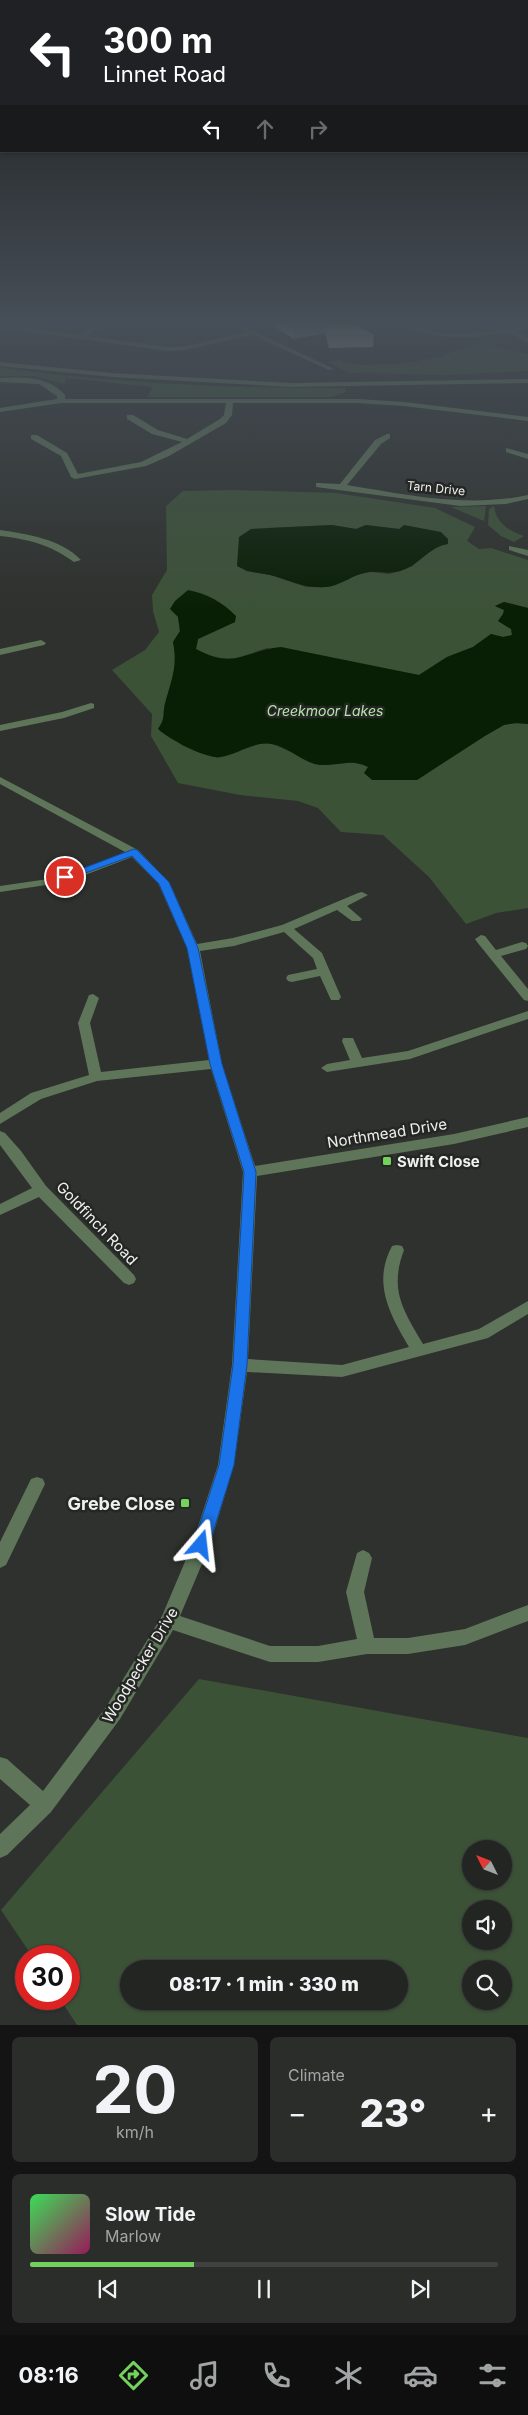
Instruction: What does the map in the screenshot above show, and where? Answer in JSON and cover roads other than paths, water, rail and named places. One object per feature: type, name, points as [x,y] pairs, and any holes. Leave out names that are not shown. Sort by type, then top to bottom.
[{"type":"street","points":[[132,418],[155,432],[187,441]]},
{"type":"street","points":[[34,437],[64,455],[76,480],[143,464],[166,454],[225,418]]},
{"type":"street","points":[[342,487],[378,442],[387,436]]},
{"type":"street","points":[[509,450],[528,457]]},
{"type":"street","name":"Tarn Drive","points":[[319,485],[446,502],[492,503],[528,497]]},
{"type":"street","points":[[0,533],[46,541],[63,549],[77,560]]},
{"type":"street","points":[[512,548],[528,553]]},
{"type":"street","points":[[0,641],[15,648]]},
{"type":"street","points":[[0,652],[41,642]]},
{"type":"street","points":[[0,728],[91,706]]},
{"type":"street","name":"Woodpecker Drive","points":[[0,780],[134,852],[163,882],[193,948],[216,1064],[250,1172],[240,1365],[226,1465],[201,1545],[169,1622],[113,1713],[44,1805],[0,1848]]},
{"type":"street","points":[[0,889],[49,882],[82,873],[134,852]]},
{"type":"street","points":[[193,948],[234,942],[286,928],[362,895]]},
{"type":"street","points":[[338,904],[356,919]]},
{"type":"street","points":[[286,928],[318,956],[335,997]]},
{"type":"street","points":[[481,939],[528,998]]},
{"type":"street","points":[[494,954],[522,946]]},
{"type":"street","points":[[292,978],[324,972]]},
{"type":"street","points":[[93,998],[84,1023],[96,1077]]},
{"type":"street","points":[[327,1068],[410,1055],[528,1015]]},
{"type":"street","points":[[348,1041],[358,1063]]},
{"type":"street","points":[[0,1118],[36,1096],[96,1077],[216,1064]]},
{"type":"street","name":"Northmead Drive","points":[[250,1172],[454,1139],[528,1122]]},
{"type":"street","name":"Goldfinch Road","points":[[0,1136],[16,1154],[42,1190],[129,1279]]},
{"type":"street","name":"Goldfinch Road","points":[[0,1210],[42,1190]]},
{"type":"street","points":[[397,1250],[389,1274],[391,1293],[398,1313],[419,1351]]},
{"type":"street","points":[[240,1365],[342,1371],[484,1334],[528,1307]]},
{"type":"street","points":[[0,1560],[37,1484]]},
{"type":"street","points":[[362,1558],[356,1592],[368,1646]]},
{"type":"street","points":[[169,1622],[270,1654],[318,1654],[368,1646],[408,1646],[465,1637],[528,1613]]},
{"type":"street","points":[[0,1766],[44,1805]]},
{"type":"water","points":[[332,525],[356,529],[366,525],[399,529],[404,525],[441,532],[448,539],[448,544],[435,548],[415,564],[403,570],[363,573],[337,585],[326,587],[304,585],[249,571],[237,566],[239,537],[251,529]]},
{"type":"water","name":"Creekmoor Lakes","points":[[188,590],[214,599],[236,616],[235,622],[198,639],[196,649],[209,655],[230,659],[281,647],[419,675],[447,657],[473,647],[491,634],[503,637],[512,635],[511,629],[498,621],[504,610],[495,606],[504,602],[528,608],[528,724],[504,725],[417,780],[372,780],[364,773],[368,767],[362,764],[313,764],[277,745],[271,744],[258,744],[220,757],[197,752],[178,743],[158,729],[163,719],[173,673],[175,659],[173,642],[180,631],[178,617],[170,609],[175,601]]},
{"type":"place","name":"Swift Close","points":[[387,1161]]},
{"type":"place","name":"Grebe Close","points":[[185,1503]]}]
